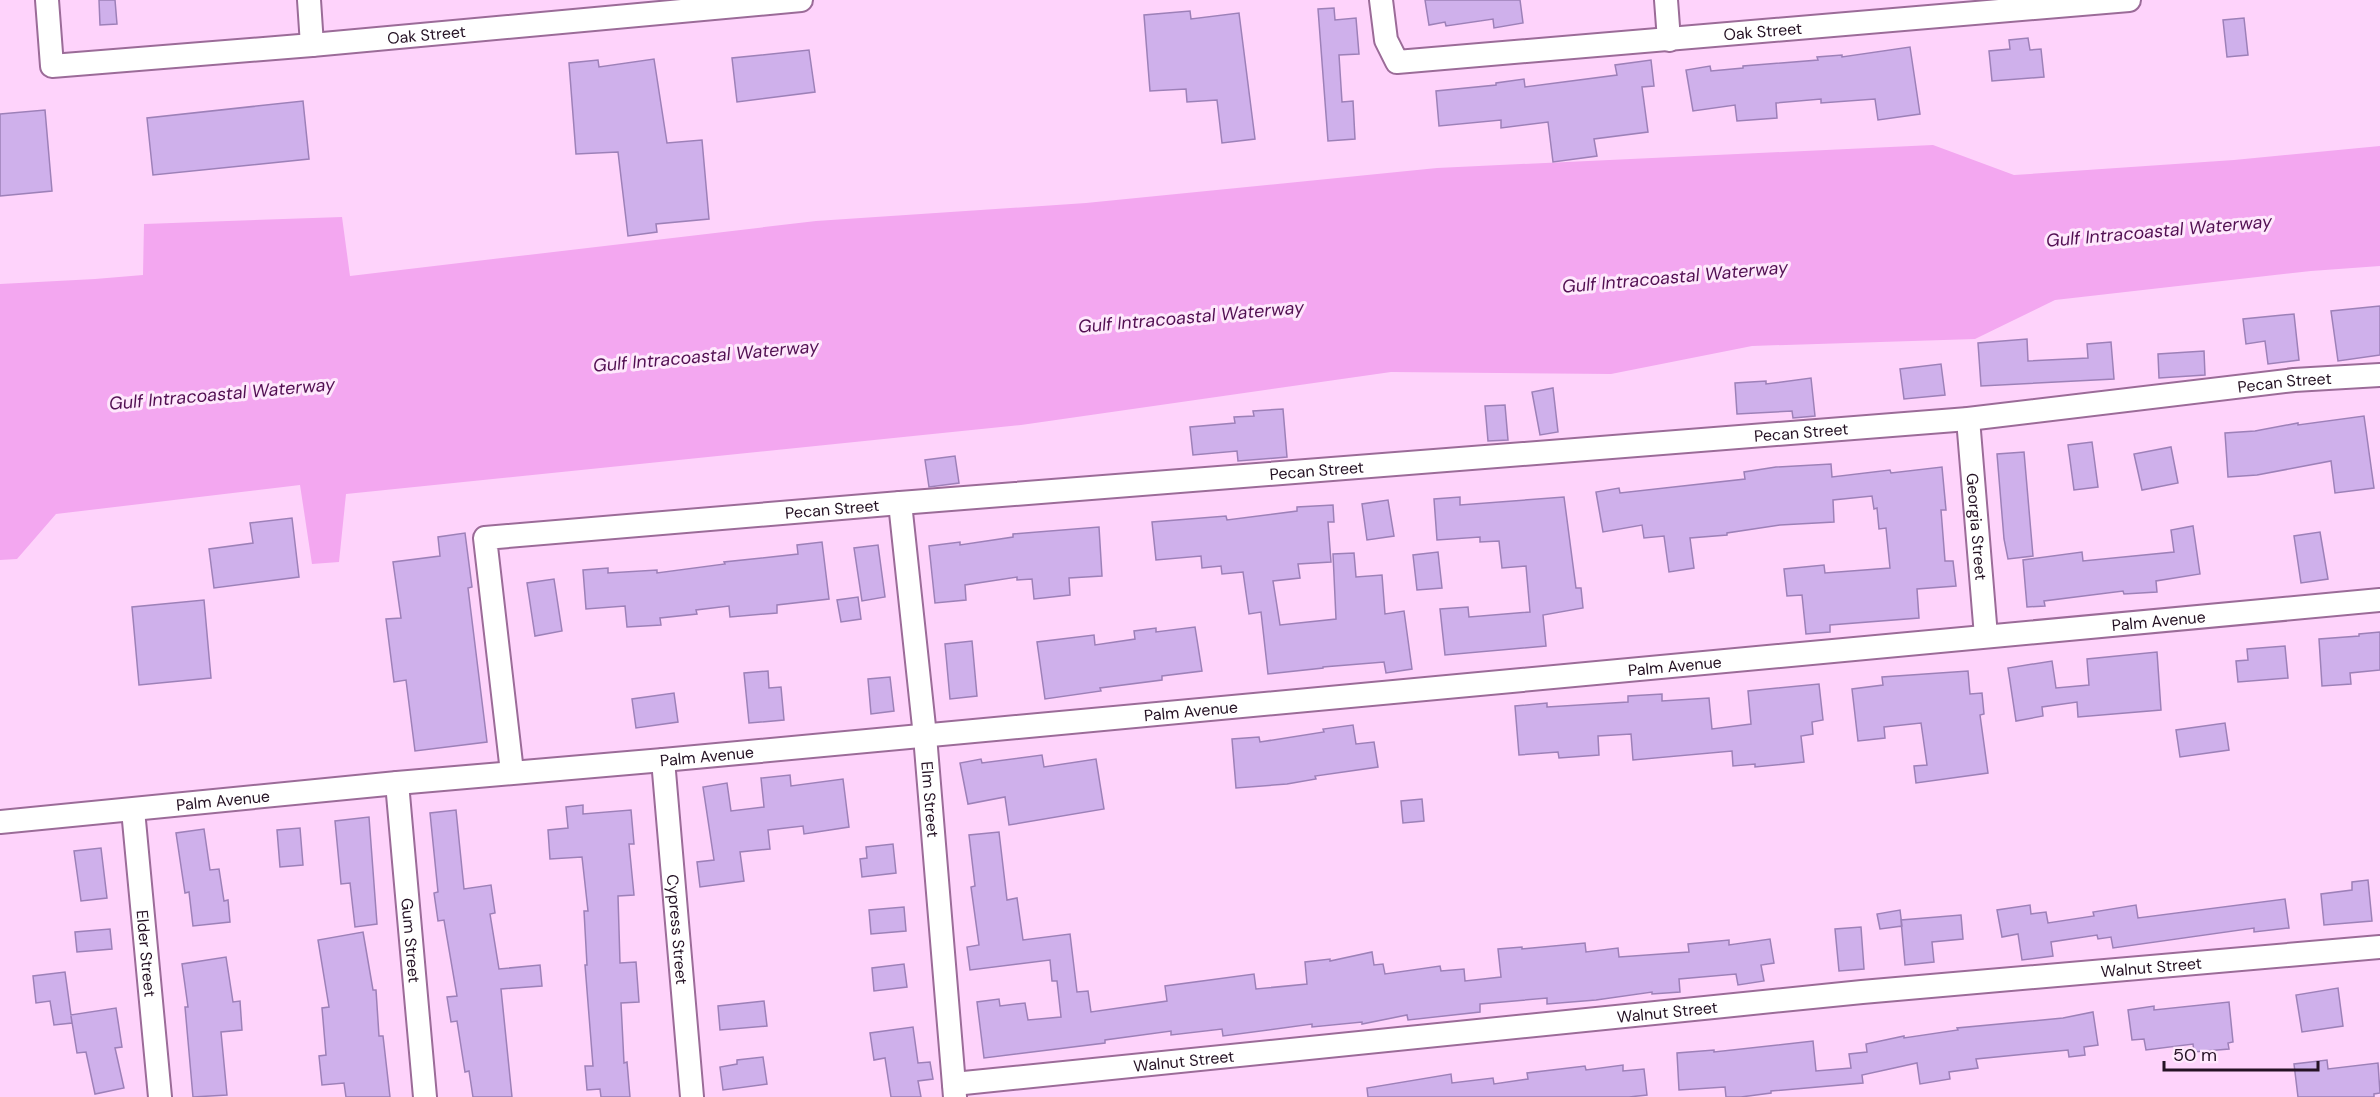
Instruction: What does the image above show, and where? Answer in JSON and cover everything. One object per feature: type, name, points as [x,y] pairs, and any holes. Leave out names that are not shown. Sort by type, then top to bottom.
[{"type":"street","name":"Oak Street","points":[[48,0],[52,66],[312,45],[575,10],[801,0]]},
{"type":"street","points":[[309,0],[312,45]]},
{"type":"street","name":"Oak Street","points":[[1381,0],[1386,40],[1397,62],[1669,40],[1933,8],[2129,0]]},
{"type":"street","points":[[1666,0],[1669,40]]},
{"type":"street","name":"Pecan Street","points":[[512,772],[486,538],[1968,419],[2294,380],[2380,375]]},
{"type":"street","name":"Georgia Street","points":[[1968,419],[1986,636]]},
{"type":"street","name":"Elm Street","points":[[900,503],[925,736],[955,1090]]},
{"type":"street","name":"Palm Avenue","points":[[0,822],[512,772],[925,736],[2380,600]]},
{"type":"street","name":"Cypress Street","points":[[663,760],[692,1097]]},
{"type":"street","name":"Gum Street","points":[[397,783],[425,1097]]},
{"type":"street","name":"Elder Street","points":[[133,810],[160,1097]]},
{"type":"street","name":"Walnut Street","points":[[955,1090],[1862,992],[2380,947]]},
{"type":"water","name":"Gulf Intracoastal Waterway","points":[[1933,145],[2014,175],[2234,160],[2380,146],[2380,266],[2311,271],[2055,300],[1975,339],[1752,346],[1611,374],[1391,372],[1021,425],[346,494],[339,562],[312,564],[300,485],[56,514],[17,559],[0,560],[0,284],[143,275],[144,224],[342,217],[350,276],[816,221],[1086,203],[1437,168]]},
{"type":"building","points":[[99,0],[115,0],[117,24],[100,25]]},
{"type":"building","points":[[1425,0],[1520,0],[1523,23],[1494,28],[1493,19],[1446,26],[1445,22],[1429,25]]},
{"type":"building","points":[[1334,8],[1335,20],[1356,18],[1359,54],[1339,55],[1342,102],[1353,101],[1355,139],[1328,141],[1318,9]]},
{"type":"building","points":[[1190,11],[1191,19],[1239,13],[1255,139],[1222,143],[1217,100],[1187,102],[1186,89],[1150,91],[1144,15]]},
{"type":"building","points":[[2244,18],[2248,55],[2227,57],[2223,20]]},
{"type":"building","points":[[2028,38],[2030,50],[2041,49],[2044,77],[1992,81],[1989,51],[2010,49],[2009,40]]},
{"type":"building","points":[[1910,47],[1920,114],[1878,120],[1875,99],[1821,103],[1821,99],[1776,103],[1777,118],[1737,121],[1735,105],[1693,111],[1686,70],[1710,66],[1711,71],[1743,68],[1743,66],[1818,60],[1817,57],[1842,55],[1842,57]]},
{"type":"building","points":[[809,50],[815,92],[737,102],[732,58]]},
{"type":"building","points":[[654,59],[667,143],[702,140],[709,219],[656,224],[657,232],[628,236],[618,152],[576,154],[569,63],[598,60],[599,67]]},
{"type":"building","points":[[1651,60],[1654,86],[1642,87],[1648,132],[1594,139],[1597,156],[1553,162],[1548,122],[1501,128],[1501,120],[1439,126],[1436,91],[1496,85],[1496,83],[1524,79],[1525,87],[1617,75],[1615,65]]},
{"type":"building","points":[[303,101],[309,159],[153,175],[147,118]]},
{"type":"building","points":[[45,110],[52,191],[0,196],[0,114]]},
{"type":"building","points":[[2380,306],[2380,355],[2338,361],[2331,311]]},
{"type":"building","points":[[2294,314],[2299,360],[2268,364],[2265,341],[2246,344],[2243,319]]},
{"type":"building","points":[[2027,339],[2028,361],[2088,358],[2087,344],[2111,342],[2114,379],[1981,386],[1978,343]]},
{"type":"building","points":[[2204,351],[2205,375],[2159,378],[2158,354]]},
{"type":"building","points":[[1941,364],[1945,395],[1904,399],[1900,369]]},
{"type":"building","points":[[1811,378],[1815,416],[1793,418],[1792,411],[1737,414],[1735,383],[1766,381],[1766,384]]},
{"type":"building","points":[[1553,388],[1558,432],[1540,435],[1532,392]]},
{"type":"building","points":[[1505,405],[1508,440],[1488,441],[1485,406]]},
{"type":"building","points":[[1283,409],[1287,457],[1238,461],[1237,451],[1193,455],[1190,427],[1235,423],[1234,417],[1254,416],[1253,411]]},
{"type":"building","points":[[2364,416],[2374,488],[2335,493],[2331,461],[2257,475],[2228,477],[2225,433]]},
{"type":"building","points":[[2092,442],[2098,487],[2074,490],[2068,445]]},
{"type":"building","points":[[2171,447],[2178,483],[2142,490],[2134,454]]},
{"type":"building","points":[[2024,452],[2033,556],[2008,559],[2004,539],[1997,454]]},
{"type":"building","points":[[955,456],[959,483],[929,487],[925,460]]},
{"type":"building","points":[[1831,464],[1832,477],[1942,467],[1946,510],[1941,510],[1945,561],[1953,561],[1956,586],[1917,589],[1919,618],[1830,625],[1830,632],[1806,634],[1802,595],[1787,596],[1784,569],[1824,565],[1825,573],[1890,568],[1886,528],[1879,529],[1877,508],[1874,509],[1872,496],[1833,500],[1834,522],[1780,525],[1727,533],[1727,535],[1690,538],[1694,568],[1669,572],[1664,536],[1644,538],[1642,525],[1603,532],[1596,492],[1619,488],[1620,493],[1745,479],[1744,472],[1776,467]]},
{"type":"building","points":[[1460,497],[1460,505],[1564,497],[1576,588],[1581,588],[1583,608],[1543,615],[1546,646],[1445,655],[1440,609],[1468,607],[1469,617],[1530,612],[1526,566],[1502,568],[1499,541],[1480,542],[1480,537],[1437,540],[1434,499]]},
{"type":"building","points":[[1388,500],[1394,536],[1367,540],[1362,504]]},
{"type":"building","points":[[1333,505],[1334,522],[1328,522],[1331,562],[1298,564],[1300,578],[1273,581],[1280,625],[1336,619],[1333,554],[1354,553],[1356,577],[1382,575],[1385,614],[1404,611],[1412,669],[1386,673],[1384,662],[1268,674],[1261,612],[1249,614],[1243,572],[1222,574],[1221,566],[1202,568],[1201,556],[1156,560],[1152,522],[1226,516],[1227,520],[1297,511],[1297,507]]},
{"type":"building","points":[[292,518],[299,577],[214,588],[209,549],[253,543],[250,523]]},
{"type":"building","points":[[2193,526],[2200,574],[2156,581],[2157,592],[2124,594],[2123,591],[2044,601],[2045,606],[2027,607],[2023,560],[2082,552],[2083,561],[2174,552],[2171,530]]},
{"type":"building","points":[[1099,527],[1102,576],[1069,578],[1070,595],[1034,599],[1032,579],[1017,580],[1017,577],[965,585],[966,600],[935,603],[929,546],[960,542],[960,545],[1013,537],[1013,534]]},
{"type":"building","points":[[2320,532],[2328,579],[2301,583],[2294,536]]},
{"type":"building","points":[[465,533],[472,587],[468,588],[487,742],[415,751],[406,680],[394,682],[386,619],[401,618],[393,562],[440,556],[438,537]]},
{"type":"building","points":[[822,542],[829,599],[777,605],[777,613],[730,617],[729,606],[696,610],[697,614],[660,618],[661,625],[627,627],[625,606],[586,609],[583,570],[608,568],[608,573],[657,570],[657,573],[725,564],[724,562],[798,554],[797,545]]},
{"type":"building","points":[[878,545],[885,597],[862,601],[854,548]]},
{"type":"building","points":[[1438,552],[1442,588],[1417,590],[1413,555]]},
{"type":"building","points":[[554,579],[562,631],[535,636],[527,583]]},
{"type":"building","points":[[858,597],[861,619],[841,622],[837,600]]},
{"type":"building","points":[[204,600],[211,678],[139,685],[132,607]]},
{"type":"building","points":[[1195,627],[1202,671],[1162,676],[1162,680],[1100,688],[1101,691],[1045,699],[1037,642],[1094,635],[1095,645],[1135,639],[1134,631],[1156,628],[1156,632]]},
{"type":"building","points":[[2380,632],[2380,670],[2350,673],[2351,684],[2322,686],[2319,639]]},
{"type":"building","points":[[972,641],[977,696],[950,699],[945,644]]},
{"type":"building","points":[[2285,646],[2288,678],[2238,682],[2236,661],[2248,660],[2247,649]]},
{"type":"building","points":[[2157,652],[2161,710],[2078,717],[2077,702],[2042,707],[2043,716],[2016,721],[2008,668],[2052,661],[2056,688],[2089,685],[2087,659]]},
{"type":"building","points":[[768,671],[769,688],[781,687],[784,720],[749,723],[744,673]]},
{"type":"building","points":[[1968,671],[1970,694],[1982,693],[1984,714],[1980,715],[1988,773],[1916,783],[1914,766],[1927,765],[1921,723],[1884,727],[1885,738],[1858,741],[1852,689],[1883,685],[1882,677]]},
{"type":"building","points":[[890,677],[894,711],[871,714],[868,679]]},
{"type":"building","points":[[1819,684],[1823,720],[1812,722],[1813,734],[1801,736],[1804,762],[1755,767],[1755,764],[1733,766],[1732,751],[1633,760],[1631,734],[1598,736],[1599,755],[1559,758],[1558,752],[1519,755],[1515,706],[1547,703],[1547,707],[1628,702],[1628,696],[1662,694],[1662,701],[1709,698],[1712,729],[1751,724],[1748,691]]},
{"type":"building","points":[[674,693],[678,722],[636,728],[632,699]]},
{"type":"building","points":[[2225,723],[2229,750],[2180,757],[2176,730]]},
{"type":"building","points":[[1353,725],[1356,744],[1374,742],[1378,767],[1315,776],[1316,779],[1287,784],[1236,788],[1232,739],[1259,737],[1260,742]]},
{"type":"building","points":[[1042,755],[1044,767],[1096,759],[1104,809],[1009,825],[1005,797],[968,804],[960,763],[981,759],[982,763]]},
{"type":"building","points":[[790,775],[791,786],[843,779],[849,827],[804,834],[803,826],[768,830],[770,849],[740,852],[744,881],[700,887],[697,862],[714,860],[703,787],[727,783],[731,811],[764,807],[761,778]]},
{"type":"building","points":[[1422,799],[1424,821],[1403,823],[1401,801]]},
{"type":"building","points":[[583,805],[583,814],[631,810],[634,844],[629,844],[634,895],[618,896],[620,963],[636,962],[639,1002],[621,1003],[624,1063],[627,1062],[630,1097],[601,1097],[600,1089],[587,1090],[585,1066],[593,1066],[585,965],[587,965],[584,911],[588,911],[582,857],[550,859],[548,830],[568,828],[566,807]]},
{"type":"building","points":[[456,810],[464,889],[491,885],[495,913],[490,914],[499,969],[540,965],[542,986],[501,989],[512,1097],[473,1097],[469,1071],[465,1072],[457,1021],[451,1022],[447,997],[457,996],[444,920],[438,921],[434,893],[438,892],[430,813]]},
{"type":"building","points":[[369,817],[377,924],[355,927],[350,883],[341,884],[335,821]]},
{"type":"building","points":[[300,828],[303,865],[280,867],[277,830]]},
{"type":"building","points":[[204,829],[210,870],[219,869],[224,901],[228,900],[230,922],[193,926],[189,892],[185,893],[176,833]]},
{"type":"building","points":[[999,832],[1007,900],[1017,898],[1023,940],[1070,934],[1077,992],[1088,991],[1091,1012],[1167,1001],[1165,986],[1254,974],[1256,989],[1307,984],[1305,962],[1330,959],[1330,961],[1372,952],[1374,965],[1383,964],[1385,974],[1440,966],[1441,971],[1464,969],[1465,981],[1501,977],[1498,949],[1585,943],[1586,952],[1618,948],[1619,957],[1689,952],[1688,944],[1729,940],[1729,945],[1770,939],[1774,963],[1761,965],[1764,981],[1738,985],[1736,974],[1679,979],[1680,992],[1652,994],[1652,992],[1547,1004],[1547,998],[1480,1004],[1480,1012],[1408,1020],[1407,1015],[1362,1024],[1362,1022],[1312,1027],[1312,1024],[1223,1036],[1222,1029],[1171,1035],[1171,1031],[1105,1040],[1105,1043],[984,1058],[977,1002],[999,999],[1000,1006],[1025,1003],[1028,1020],[1061,1017],[1057,981],[1052,981],[1050,960],[970,970],[967,947],[979,945],[971,887],[975,886],[969,835]]},
{"type":"building","points":[[893,844],[896,873],[862,877],[860,859],[867,858],[866,847]]},
{"type":"building","points":[[101,848],[107,898],[81,901],[74,851]]},
{"type":"building","points":[[2368,880],[2372,921],[2324,925],[2321,894],[2352,890],[2352,882]]},
{"type":"building","points":[[2285,899],[2289,928],[2254,932],[2254,928],[2113,948],[2111,937],[2098,939],[2097,935],[2051,942],[2053,956],[2022,960],[2018,934],[2002,937],[1997,910],[2030,905],[2031,914],[2046,912],[2048,923],[2094,916],[2093,912],[2136,905],[2138,918]]},
{"type":"building","points":[[904,907],[906,931],[871,934],[869,910]]},
{"type":"building","points":[[1900,910],[1902,926],[1880,929],[1877,914]]},
{"type":"building","points":[[1961,915],[1963,939],[1932,942],[1934,962],[1905,965],[1901,920]]},
{"type":"building","points":[[1861,927],[1864,969],[1839,971],[1835,929]]},
{"type":"building","points":[[110,929],[112,949],[77,952],[75,932]]},
{"type":"building","points":[[363,932],[373,990],[376,990],[379,1036],[383,1036],[390,1097],[346,1097],[344,1083],[322,1085],[319,1056],[326,1055],[322,1008],[329,1007],[318,940]]},
{"type":"building","points":[[226,957],[233,1002],[240,1001],[242,1030],[221,1032],[227,1095],[193,1097],[185,1007],[188,1007],[182,964]]},
{"type":"building","points":[[904,964],[907,987],[874,991],[872,968]]},
{"type":"building","points":[[65,972],[71,1015],[116,1008],[122,1047],[115,1048],[124,1088],[95,1094],[86,1052],[77,1053],[71,1016],[72,1023],[54,1025],[50,1001],[36,1003],[33,976]]},
{"type":"building","points":[[2338,988],[2343,1026],[2302,1032],[2296,995]]},
{"type":"building","points":[[764,1001],[767,1026],[720,1030],[718,1006]]},
{"type":"building","points":[[2229,1002],[2233,1042],[2228,1043],[2229,1049],[2194,1052],[2193,1044],[2146,1050],[2144,1039],[2132,1040],[2128,1010],[2154,1006],[2154,1010]]},
{"type":"building","points":[[2093,1012],[2098,1045],[2084,1047],[2085,1055],[2069,1057],[2068,1050],[1976,1059],[1978,1068],[1949,1072],[1950,1079],[1920,1084],[1917,1063],[1862,1075],[1863,1083],[1771,1091],[1771,1093],[1741,1097],[1726,1097],[1725,1087],[1679,1090],[1677,1053],[1714,1050],[1714,1052],[1813,1041],[1816,1071],[1851,1068],[1849,1054],[1867,1052],[1866,1044],[1904,1036],[1904,1038],[1958,1030],[1957,1028],[2063,1018]]},
{"type":"building","points":[[913,1027],[918,1063],[930,1062],[933,1079],[918,1081],[921,1097],[891,1097],[885,1058],[874,1060],[870,1033]]},
{"type":"building","points":[[763,1057],[767,1084],[723,1090],[720,1067],[737,1064],[737,1060]]},
{"type":"building","points":[[2327,1060],[2328,1069],[2378,1063],[2380,1093],[2374,1094],[2374,1097],[2298,1097],[2294,1064]]},
{"type":"building","points":[[1623,1065],[1623,1071],[1644,1069],[1647,1095],[1629,1097],[1368,1097],[1367,1088],[1451,1074],[1452,1083],[1493,1078],[1494,1084],[1528,1079],[1527,1073],[1585,1066],[1586,1070]]}]
